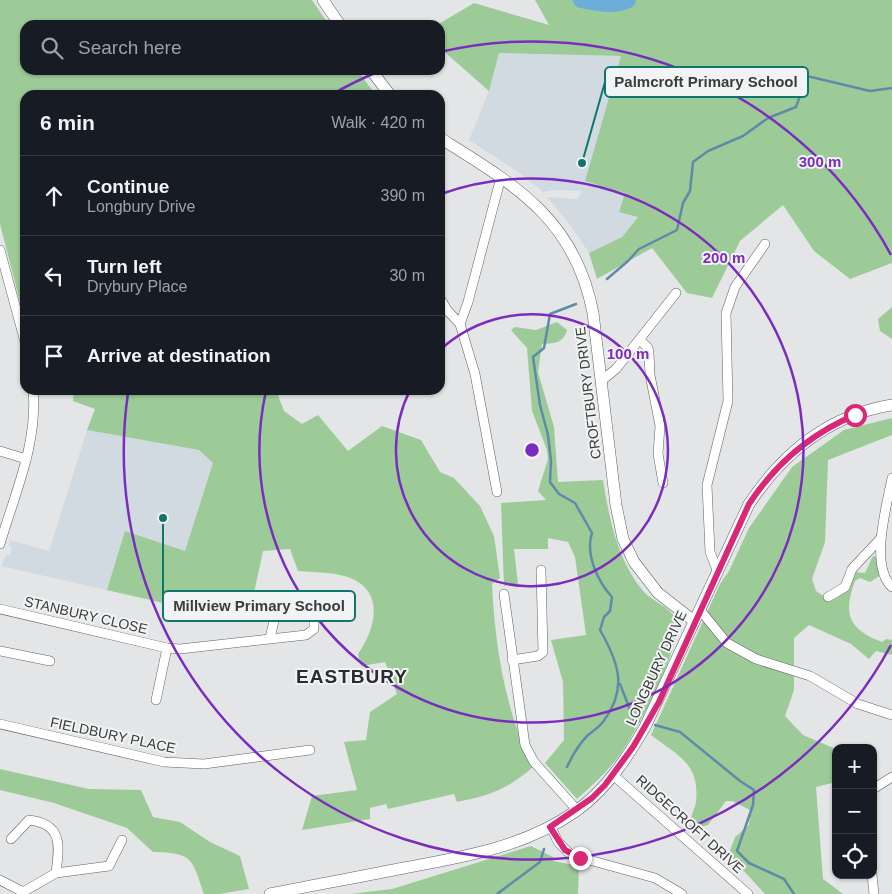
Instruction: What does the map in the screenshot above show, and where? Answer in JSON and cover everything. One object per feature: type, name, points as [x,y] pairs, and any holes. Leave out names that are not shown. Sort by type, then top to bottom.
[{"type":"street","points":[[323,0],[337,20]]},
{"type":"street","points":[[375,75],[386,90]]},
{"type":"street","name":"CROFTBURY DRIVE","points":[[445,141],[524,194],[551,221],[580,268],[589,292],[593,314],[616,506],[623,540],[634,562],[658,593],[694,621]]},
{"type":"street","points":[[460,324],[468,302],[501,177]]},
{"type":"street","points":[[718,572],[710,552],[708,485],[728,401],[726,313],[735,287],[765,244]]},
{"type":"street","points":[[0,250],[20,324]]},
{"type":"street","points":[[600,381],[616,370],[676,293]]},
{"type":"street","points":[[445,307],[460,324],[475,374],[497,492]]},
{"type":"street","points":[[640,340],[648,348],[649,353],[650,375],[658,415],[658,454],[663,482]]},
{"type":"street","points":[[0,544],[33,432],[33,395]]},
{"type":"street","name":"LONGBURY DRIVE","points":[[270,894],[496,849],[550,827],[577,810],[613,775],[633,747],[659,702],[694,621],[749,504],[777,467],[819,432],[855,415],[892,405]]},
{"type":"street","points":[[0,451],[26,459]]},
{"type":"street","points":[[892,478],[881,538],[881,556],[884,573],[892,587]]},
{"type":"street","points":[[882,528],[892,530]]},
{"type":"street","points":[[828,597],[844,587],[852,569],[881,538]]},
{"type":"street","points":[[512,660],[538,656],[544,652],[541,570]]},
{"type":"street","points":[[504,594],[522,732],[528,753],[577,810]]},
{"type":"street","name":"STANBURY CLOSE","points":[[0,608],[166,648],[192,649],[270,638],[297,637],[311,633],[315,621],[314,613],[306,607],[276,612],[270,638]]},
{"type":"street","points":[[700,610],[727,643],[756,659],[810,676],[858,704],[892,715]]},
{"type":"street","points":[[156,700],[166,648]]},
{"type":"street","points":[[0,651],[50,661]]},
{"type":"street","name":"FIELDBURY PLACE","points":[[0,724],[164,762],[204,764],[310,750]]},
{"type":"street","name":"RIDGECROFT DRIVE","points":[[613,775],[748,894]]},
{"type":"street","points":[[877,786],[892,777]]},
{"type":"street","points":[[11,839],[29,820],[42,824],[53,831],[60,842],[56,873]]},
{"type":"street","points":[[550,827],[558,842],[572,855],[656,878],[682,894]]},
{"type":"street","points":[[0,880],[23,892],[56,873],[109,866],[122,840]]},
{"type":"street","points":[[872,879],[874,894]]},
{"type":"shaded area","points":[[499,53],[621,56],[638,216],[622,237],[589,253],[568,222],[547,197],[578,199],[581,191],[555,190],[543,192],[521,174],[469,140],[489,91]]},
{"type":"shaded area","points":[[87,430],[199,450],[229,479],[269,526],[251,606],[198,611],[1,566],[6,555],[10,555],[12,547],[9,546],[10,540],[49,551]]},
{"type":"green space","points":[[0,0],[312,0],[326,20],[20,20],[20,75],[361,75],[372,90],[20,90],[20,302],[0,224]]},
{"type":"green space","points":[[535,0],[892,0],[892,263],[850,279],[814,251],[783,205],[740,241],[712,298],[687,293],[652,248],[597,279],[589,253],[622,237],[638,217],[619,212],[625,193],[585,181],[621,56],[499,53],[489,91],[445,52],[445,20],[474,3],[549,25]]},
{"type":"green space","points":[[892,307],[892,339],[880,331],[878,319]]},
{"type":"green space","points":[[557,322],[567,330],[563,338],[557,342],[542,344],[538,372],[554,427],[558,482],[603,480],[608,509],[621,554],[645,593],[667,608],[674,616],[677,632],[666,668],[636,729],[619,756],[594,784],[577,799],[545,763],[564,740],[563,682],[551,640],[586,635],[575,557],[568,542],[548,538],[548,549],[514,549],[518,584],[504,586],[501,503],[546,500],[538,491],[548,459],[547,450],[532,411],[527,348],[511,330],[515,327],[536,330]]},
{"type":"green space","points":[[74,395],[278,395],[284,411],[302,424],[318,415],[348,451],[382,426],[421,440],[440,472],[454,478],[480,506],[494,536],[500,578],[492,584],[493,607],[503,678],[515,724],[533,767],[524,775],[498,791],[479,797],[457,802],[454,794],[388,809],[386,804],[370,808],[370,819],[302,830],[312,796],[357,790],[344,742],[366,740],[370,712],[397,694],[385,662],[361,666],[358,654],[368,637],[373,617],[374,607],[371,598],[366,589],[351,578],[337,574],[298,571],[290,549],[263,551],[251,606],[198,611],[107,590],[125,531],[185,551],[213,463],[199,450],[87,430],[95,409],[73,401]]},
{"type":"green space","points":[[892,418],[892,435],[828,460],[825,542],[812,579],[816,591],[828,599],[837,598],[845,590],[855,572],[865,573],[873,556],[878,558],[881,575],[870,582],[860,578],[855,581],[849,603],[849,611],[855,626],[862,632],[882,642],[886,639],[892,640],[892,655],[876,651],[869,659],[851,644],[809,625],[794,638],[794,690],[785,716],[803,735],[832,747],[832,783],[816,787],[823,879],[843,894],[765,894],[744,871],[732,868],[728,864],[727,859],[735,837],[749,825],[750,810],[732,801],[726,801],[708,825],[700,827],[692,824],[691,818],[696,802],[696,789],[691,769],[678,755],[651,735],[720,584],[729,571],[749,528],[792,467],[844,430]]},
{"type":"green space","points":[[0,769],[89,789],[141,790],[153,817],[180,822],[210,842],[240,856],[249,889],[219,894],[204,894],[197,872],[184,856],[153,852],[127,828],[54,803],[0,790]]},
{"type":"green space","points":[[531,846],[553,857],[553,861],[579,866],[578,894],[351,894],[392,889]]},
{"type":"waterway","points":[[581,0],[611,4],[628,0]]},
{"type":"waterway","points":[[607,279],[639,249],[677,230],[683,203],[690,191],[693,162],[708,151],[743,136],[768,118],[796,107],[807,76],[870,91],[892,88]]},
{"type":"waterway","points":[[567,767],[582,742],[601,724],[611,710],[618,687],[616,665],[600,630],[604,617],[610,611],[612,597],[602,584],[594,567],[590,550],[592,533],[575,503],[559,494],[550,482],[551,461],[548,435],[540,405],[533,357],[544,348],[550,314],[576,304]]},
{"type":"waterway","points":[[620,684],[634,720],[639,721]]},
{"type":"waterway","points":[[655,725],[680,732],[740,781],[754,790],[753,805],[737,851],[749,863],[784,879],[794,894]]},
{"type":"waterway","points":[[497,894],[540,862],[544,849]]},
{"type":"place","name":"Palmcroft Primary School","points":[[582,163]]},
{"type":"place","name":"Millview Primary School","points":[[163,518]]},
{"type":"district","name":"EASTBURY","points":[[352,676]]},
{"type":"route","points":[[580,858],[565,850],[550,827],[592,798],[625,760],[659,702],[723,557],[749,504],[763,482],[798,448],[819,432],[855,415]]}]
